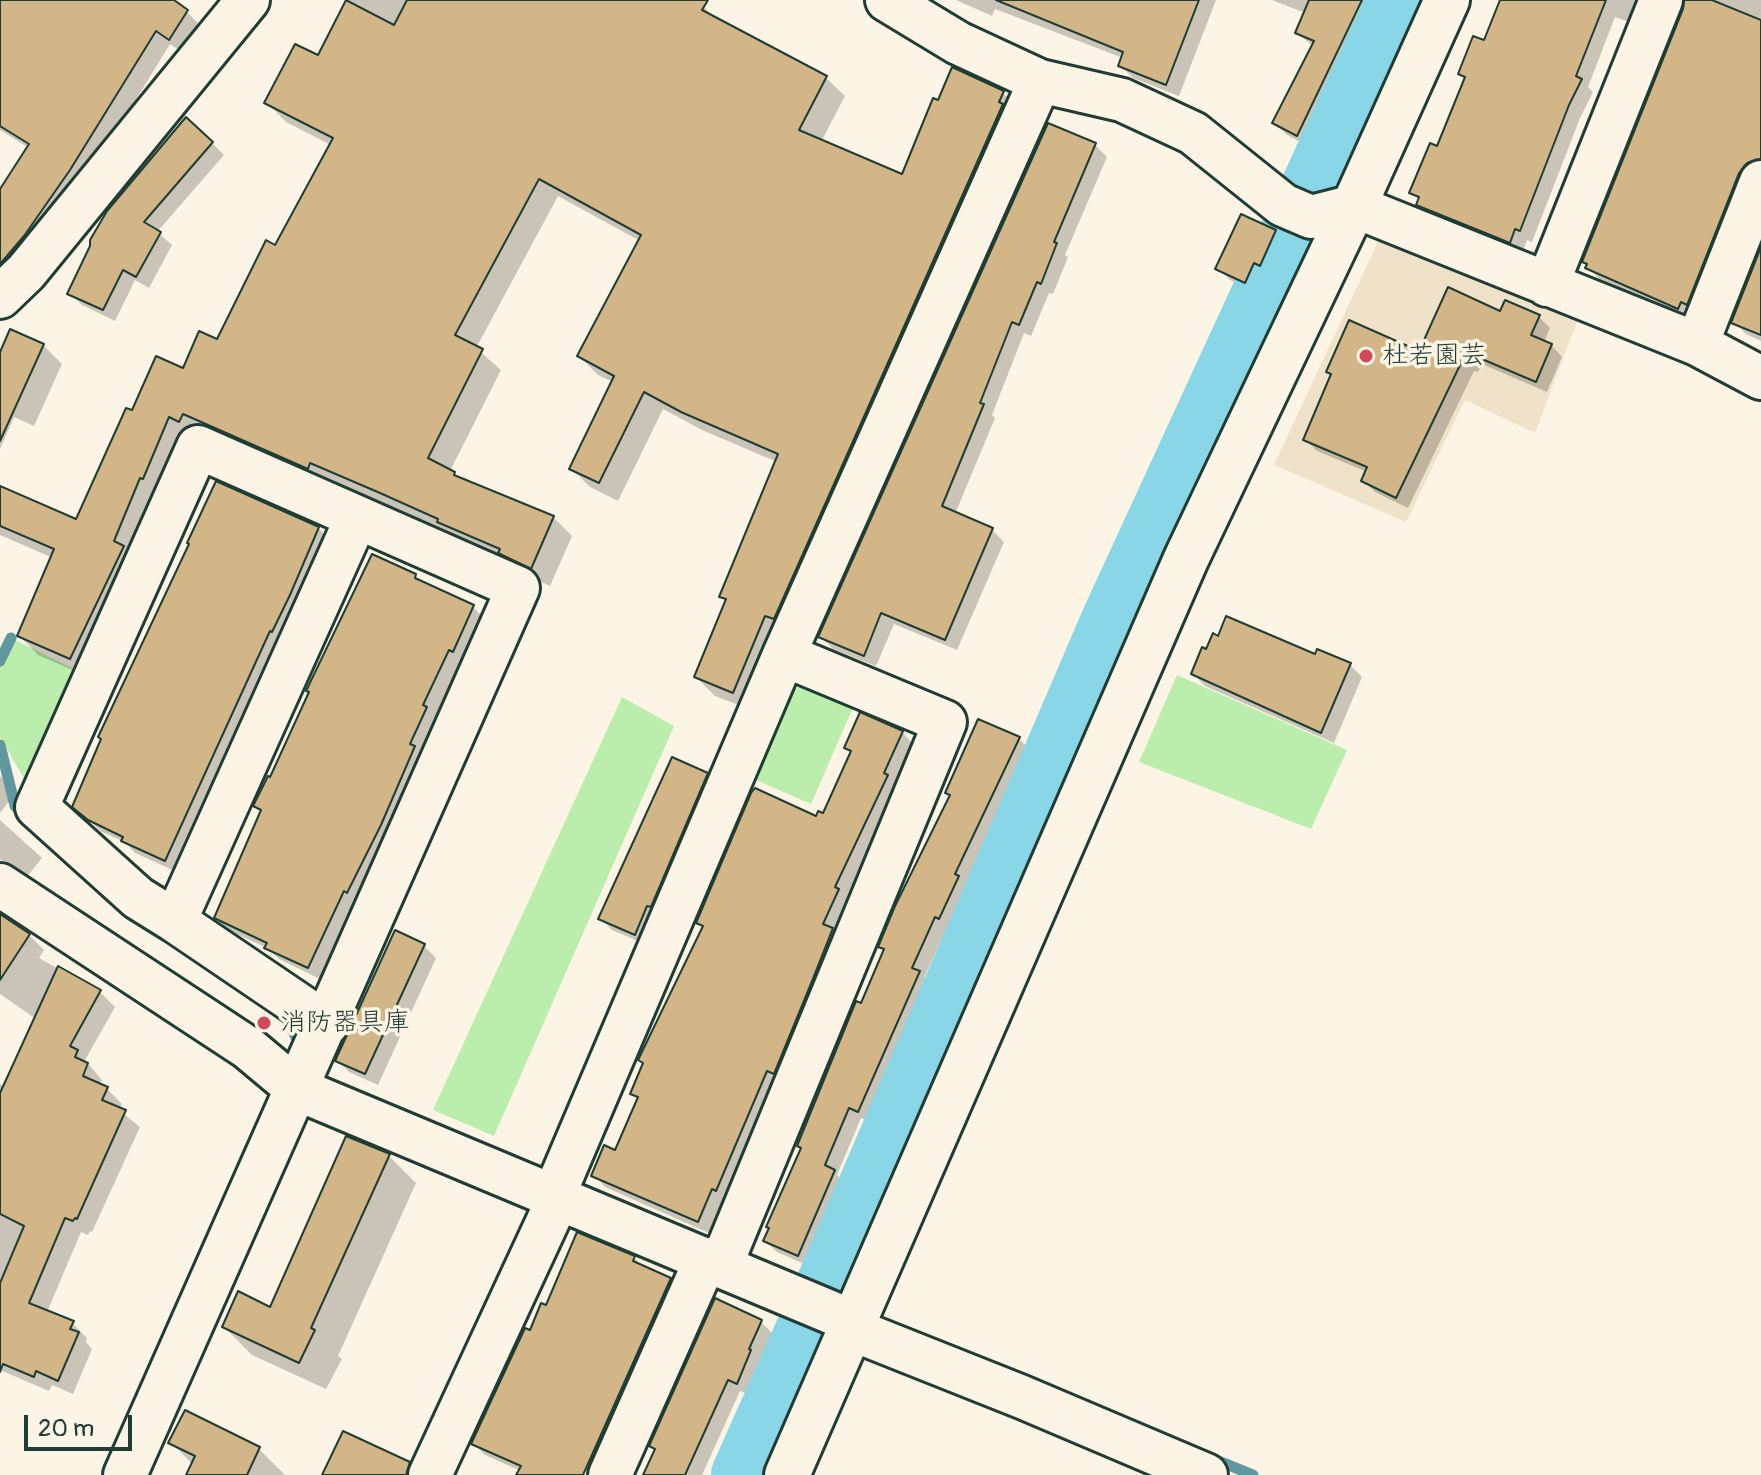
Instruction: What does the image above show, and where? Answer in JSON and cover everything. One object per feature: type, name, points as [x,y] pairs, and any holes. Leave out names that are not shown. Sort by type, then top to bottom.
[{"type":"street","points":[[0,297],[26,272],[248,0]]},
{"type":"street","points":[[887,0],[958,43],[1040,81],[1122,100],[1193,133],[1297,211],[1354,206],[1697,344],[1761,378]]},
{"type":"street","points":[[787,1475],[847,1321],[1186,559],[1354,206],[1447,0]]},
{"type":"street","points":[[1547,285],[1661,0]]},
{"type":"street","points":[[430,1475],[556,1196],[784,655],[1040,81]]},
{"type":"street","points":[[1697,344],[1761,182]]},
{"type":"street","points":[[125,1475],[327,1024],[518,588],[198,447],[37,807],[138,898],[327,1024]]},
{"type":"street","points":[[175,921],[357,517]]},
{"type":"street","points":[[610,1475],[714,1262],[945,722],[784,655]]},
{"type":"street","points":[[0,885],[248,1048],[297,1089],[791,1293],[847,1321],[1206,1475]]},
{"type":"shaded area","points":[[1382,233],[1580,313],[1535,433],[1465,400],[1406,522],[1274,465]]},
{"type":"green space","points":[[11,638],[84,674],[29,787],[0,737],[0,661]]},
{"type":"green space","points":[[1177,675],[1347,750],[1311,829],[1139,762]]},
{"type":"green space","points":[[807,683],[855,703],[811,804],[749,777],[786,694]]},
{"type":"green space","points":[[622,697],[674,726],[494,1136],[433,1110]]},
{"type":"building","points":[[0,0],[174,0],[188,10],[169,40],[156,31],[70,170],[24,236],[0,264],[0,189],[29,144],[0,126]]},
{"type":"building","points":[[346,0],[394,25],[407,0],[708,0],[702,10],[827,76],[799,130],[902,174],[933,98],[938,100],[952,67],[1004,91],[999,102],[1003,104],[774,619],[765,616],[733,693],[694,677],[726,599],[719,597],[778,454],[681,412],[644,392],[599,483],[569,469],[614,376],[577,356],[641,235],[539,179],[455,335],[483,349],[428,458],[455,472],[454,475],[554,516],[531,569],[498,553],[500,549],[380,493],[310,463],[308,469],[183,414],[179,422],[169,417],[143,479],[140,478],[114,541],[124,546],[70,659],[17,636],[54,549],[0,526],[0,486],[76,519],[126,408],[132,410],[156,356],[183,368],[199,331],[217,339],[266,240],[275,245],[333,138],[264,103],[295,44],[318,55]]},
{"type":"building","points":[[996,0],[1199,0],[1166,85],[1118,66],[1123,52]]},
{"type":"building","points":[[1309,0],[1362,0],[1297,136],[1272,123],[1314,41],[1295,33]]},
{"type":"building","points":[[1500,0],[1606,0],[1576,76],[1582,79],[1520,231],[1515,229],[1510,243],[1416,205],[1419,197],[1409,193],[1430,143],[1437,146],[1465,77],[1458,74],[1473,36],[1484,40]]},
{"type":"building","points":[[1684,0],[1712,0],[1761,20],[1761,159],[1747,163],[1739,173],[1687,305],[1681,302],[1678,309],[1585,268],[1587,264],[1582,262]]},
{"type":"building","points":[[186,117],[213,142],[144,222],[161,232],[136,277],[123,270],[103,310],[67,294],[90,240],[107,211]]},
{"type":"building","points":[[1048,123],[1096,143],[1054,242],[1057,243],[1041,284],[1037,282],[1019,325],[1012,322],[980,403],[984,404],[942,506],[993,528],[945,640],[881,613],[864,656],[818,637]]},
{"type":"building","points":[[1241,214],[1276,230],[1260,266],[1254,263],[1245,283],[1215,269]]},
{"type":"building","points":[[1761,247],[1761,335],[1731,323]]},
{"type":"building","points":[[1448,287],[1500,311],[1505,300],[1540,315],[1531,335],[1552,344],[1536,382],[1470,354],[1466,362],[1462,361],[1396,498],[1361,481],[1367,467],[1303,440],[1331,374],[1326,372],[1349,320],[1419,351]]},
{"type":"building","points":[[10,329],[44,344],[0,441],[0,352]]},
{"type":"building","points":[[216,481],[319,527],[165,861],[121,841],[123,837],[88,820],[72,807],[101,739],[98,737]]},
{"type":"building","points":[[372,554],[474,605],[453,652],[449,650],[423,705],[427,707],[410,744],[415,746],[381,825],[347,893],[344,891],[308,968],[264,948],[267,943],[214,918],[261,810],[253,806],[270,777],[309,692],[306,691]]},
{"type":"building","points":[[1226,616],[1315,654],[1317,649],[1351,663],[1321,733],[1191,674],[1202,647],[1206,649],[1213,633],[1218,636]]},
{"type":"building","points":[[860,712],[903,731],[884,773],[888,775],[835,887],[839,889],[823,924],[833,928],[812,981],[774,1074],[767,1071],[716,1191],[712,1189],[698,1222],[591,1176],[604,1145],[615,1150],[638,1097],[630,1094],[643,1063],[638,1060],[703,926],[696,923],[751,793],[755,788],[816,816],[818,811],[823,813],[851,751],[844,748]]},
{"type":"building","points":[[978,719],[1020,737],[955,874],[959,876],[939,919],[935,917],[912,968],[920,971],[858,1112],[849,1108],[825,1165],[835,1170],[798,1256],[763,1241],[769,1228],[766,1227],[801,1148],[797,1146],[856,1001],[861,1003],[884,949],[878,947],[895,906],[950,795],[945,793]]},
{"type":"building","points":[[672,757],[708,773],[651,907],[647,906],[635,935],[598,919]]},
{"type":"building","points":[[0,914],[30,934],[0,980]]},
{"type":"building","points":[[395,930],[425,944],[365,1074],[335,1061]]},
{"type":"building","points":[[58,966],[101,990],[70,1046],[78,1050],[75,1057],[88,1063],[83,1076],[108,1087],[102,1100],[126,1110],[77,1219],[65,1218],[29,1303],[74,1321],[70,1329],[79,1332],[58,1381],[36,1371],[34,1377],[3,1364],[0,1372],[0,1283],[24,1226],[0,1214],[0,1093]]},
{"type":"building","points":[[346,1136],[390,1154],[311,1328],[315,1330],[299,1363],[222,1327],[238,1291],[270,1307]]},
{"type":"building","points":[[577,1232],[635,1256],[633,1261],[671,1278],[583,1475],[516,1475],[521,1466],[471,1444],[525,1328],[530,1330],[541,1303],[546,1305]]},
{"type":"building","points":[[715,1298],[762,1320],[751,1350],[737,1384],[728,1380],[685,1475],[643,1475],[655,1449],[649,1446]]},
{"type":"building","points":[[185,1410],[260,1447],[247,1475],[186,1475],[195,1456],[168,1443]]},
{"type":"building","points":[[343,1431],[410,1462],[406,1475],[322,1475]]},
{"type":"waterway","points":[[744,1475],[1114,621],[1400,0]]},
{"type":"waterway","points":[[0,661],[11,638]]},
{"type":"waterway","points":[[0,745],[15,806],[27,817]]},
{"type":"waterway","points":[[282,1011],[298,1041]]},
{"type":"waterway","points":[[1209,1457],[1253,1475]]},
{"type":"place","name":"杜若園芸","points":[[1366,356]]},
{"type":"place","name":"消防器具庫","points":[[264,1023]]}]
